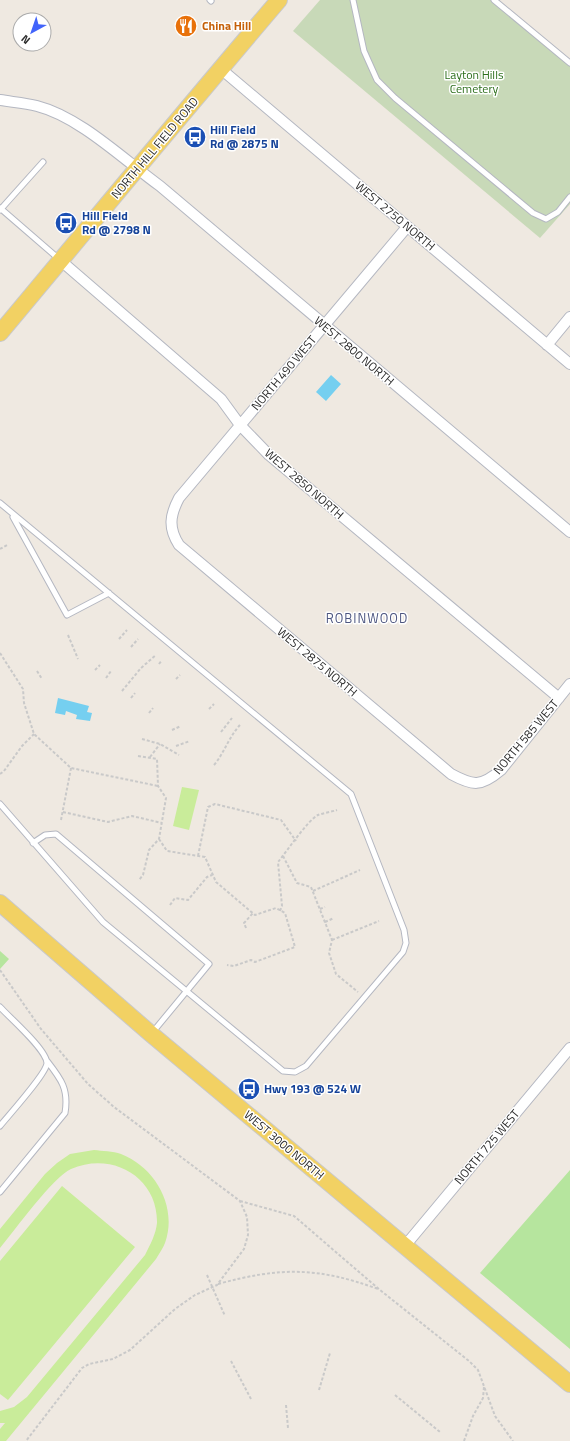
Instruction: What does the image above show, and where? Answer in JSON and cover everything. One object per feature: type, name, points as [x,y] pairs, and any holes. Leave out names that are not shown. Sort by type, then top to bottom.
[{"type":"main road","name":"NORTH HILL FIELD ROAD","points":[[0,333],[279,0]]},
{"type":"main road","name":"WEST 3000 NORTH","points":[[0,903],[151,1034],[404,1247],[570,1384]]},
{"type":"street","name":"WEST 2750 NORTH","points":[[221,68],[570,364]]},
{"type":"street","name":"WEST 2800 NORTH","points":[[0,100],[37,106],[60,116],[92,134],[160,186],[324,326],[570,532]]},
{"type":"street","name":"NORTH 490 WEST","points":[[170,524],[172,511],[179,498],[407,227]]},
{"type":"street","name":"WEST 2850 NORTH","points":[[60,260],[220,399],[240,425],[269,454],[559,698]]},
{"type":"street","points":[[547,344],[570,317]]},
{"type":"street","name":"WEST 2875 NORTH","points":[[170,524],[173,536],[179,544],[197,560],[451,774],[464,782],[478,784]]},
{"type":"street","name":"NORTH 585 WEST","points":[[478,784],[491,779],[501,770],[570,684]]},
{"type":"street","name":"NORTH 725 WEST","points":[[404,1247],[570,1048]]},
{"type":"lane","points":[[353,0],[364,51],[377,80],[395,98],[534,213],[546,219],[558,212],[570,197]]},
{"type":"lane","points":[[494,0],[570,63]]},
{"type":"lane","points":[[43,162],[0,209],[60,260]]},
{"type":"lane","points":[[0,503],[351,794],[404,930],[406,943],[403,952],[306,1066],[295,1072],[283,1071],[103,922],[0,804]]},
{"type":"lane","points":[[12,514],[67,615],[109,593]]},
{"type":"lane","points":[[33,843],[45,835],[56,834],[209,964],[151,1034]]},
{"type":"lane","points":[[0,1007],[43,1052],[47,1061],[62,1081],[67,1099],[65,1113],[0,1192]]},
{"type":"lane","points":[[0,1126],[35,1083],[46,1067],[47,1061]]},
{"type":"path","points":[[0,549],[7,545]]},
{"type":"path","points":[[119,639],[127,630]]},
{"type":"path","points":[[68,635],[78,659]]},
{"type":"path","points":[[131,647],[138,639]]},
{"type":"path","points":[[0,653],[23,689],[24,703],[34,734],[70,768],[158,786]]},
{"type":"path","points":[[122,691],[141,668],[156,655]]},
{"type":"path","points":[[0,660],[4,659]]},
{"type":"path","points":[[159,664],[162,660]]},
{"type":"path","points":[[95,670],[100,665]]},
{"type":"path","points":[[37,670],[42,679]]},
{"type":"path","points":[[106,678],[111,671]]},
{"type":"path","points":[[176,679],[180,675]]},
{"type":"path","points":[[131,698],[135,693]]},
{"type":"path","points":[[209,709],[214,704]]},
{"type":"path","points":[[149,713],[153,708]]},
{"type":"path","points":[[221,732],[232,718]]},
{"type":"path","points":[[214,765],[224,753],[230,736],[240,725]]},
{"type":"path","points":[[172,730],[181,726]]},
{"type":"path","points":[[0,774],[4,771],[22,746],[34,734]]},
{"type":"path","points":[[142,739],[160,744],[179,755]]},
{"type":"path","points":[[176,746],[190,741]]},
{"type":"path","points":[[150,758],[160,744]]},
{"type":"path","points":[[138,756],[156,759],[158,786],[166,798],[159,839],[149,850],[143,876],[139,880]]},
{"type":"path","points":[[61,820],[70,768]]},
{"type":"path","points":[[198,856],[208,807],[215,804],[281,820],[296,841]]},
{"type":"path","points":[[280,911],[282,906],[278,862],[296,841],[304,827],[317,816],[336,810]]},
{"type":"path","points":[[63,812],[108,822],[132,816],[162,823]]},
{"type":"path","points":[[159,839],[167,851],[204,857],[216,882],[255,915],[276,908],[285,913],[295,947],[255,962],[251,960],[234,966],[228,965]]},
{"type":"path","points":[[283,856],[297,883],[311,887],[313,891],[332,940],[329,953],[336,974],[358,992]]},
{"type":"path","points":[[313,891],[360,870]]},
{"type":"path","points":[[170,905],[175,898],[188,900],[207,877],[212,875]]},
{"type":"path","points":[[320,909],[326,907]]},
{"type":"path","points":[[246,928],[244,923],[253,913]]},
{"type":"path","points":[[325,922],[334,918]]},
{"type":"path","points":[[332,940],[379,921]]},
{"type":"path","points":[[0,970],[41,1029],[88,1084],[114,1107],[240,1201],[294,1216],[380,1290],[469,1361],[478,1370],[495,1416],[513,1441]]},
{"type":"path","points":[[217,1285],[244,1249],[248,1234],[247,1217],[240,1201]]},
{"type":"path","points":[[26,1441],[82,1368],[89,1364],[113,1360],[130,1350],[175,1310],[195,1295],[217,1285],[250,1276],[279,1271],[317,1273],[354,1280],[380,1290]]},
{"type":"path","points":[[207,1275],[225,1316]]},
{"type":"path","points":[[319,1390],[330,1354]]},
{"type":"path","points":[[231,1361],[251,1399]]},
{"type":"path","points":[[464,1441],[473,1416],[483,1398],[484,1386]]},
{"type":"path","points":[[395,1395],[440,1432]]},
{"type":"path","points":[[286,1405],[288,1428]]},
{"type":"green space","name":"Layton Hills Cemetery","points":[[320,0],[498,0],[570,62],[570,204],[540,238],[293,31]]},
{"type":"green space","points":[[182,787],[199,790],[189,830],[173,826]]},
{"type":"green space","points":[[0,951],[9,959],[0,969]]},
{"type":"green space","points":[[94,1150],[121,1154],[144,1168],[153,1178],[161,1190],[166,1202],[168,1229],[165,1243],[156,1259],[6,1441],[0,1441],[0,1429],[5,1423],[0,1423],[0,1411],[14,1407],[27,1397],[145,1255],[155,1231],[157,1223],[155,1207],[150,1193],[141,1181],[130,1172],[116,1166],[102,1163],[87,1164],[71,1169],[54,1182],[0,1248],[0,1229],[45,1174],[70,1154]]},
{"type":"green space","points":[[570,1170],[570,1349],[480,1273]]},
{"type":"green space","points":[[62,1186],[135,1247],[8,1400],[0,1394],[0,1261]]},
{"type":"water","points":[[331,375],[341,384],[326,401],[316,392]]},
{"type":"water","points":[[58,698],[89,706],[87,712],[92,713],[90,721],[76,719],[77,715],[66,711],[65,715],[55,713]]},
{"type":"place","name":"China Hill","points":[[186,26]]},
{"type":"place","name":"Hill Field Rd @ 2875 N","points":[[195,137]]},
{"type":"place","name":"Hill Field Rd @ 2798 N","points":[[66,223]]},
{"type":"place","name":"Hwy 193 @ 524 W","points":[[249,1089]]},
{"type":"district","name":"ROBINWOOD","points":[[367,618]]}]
